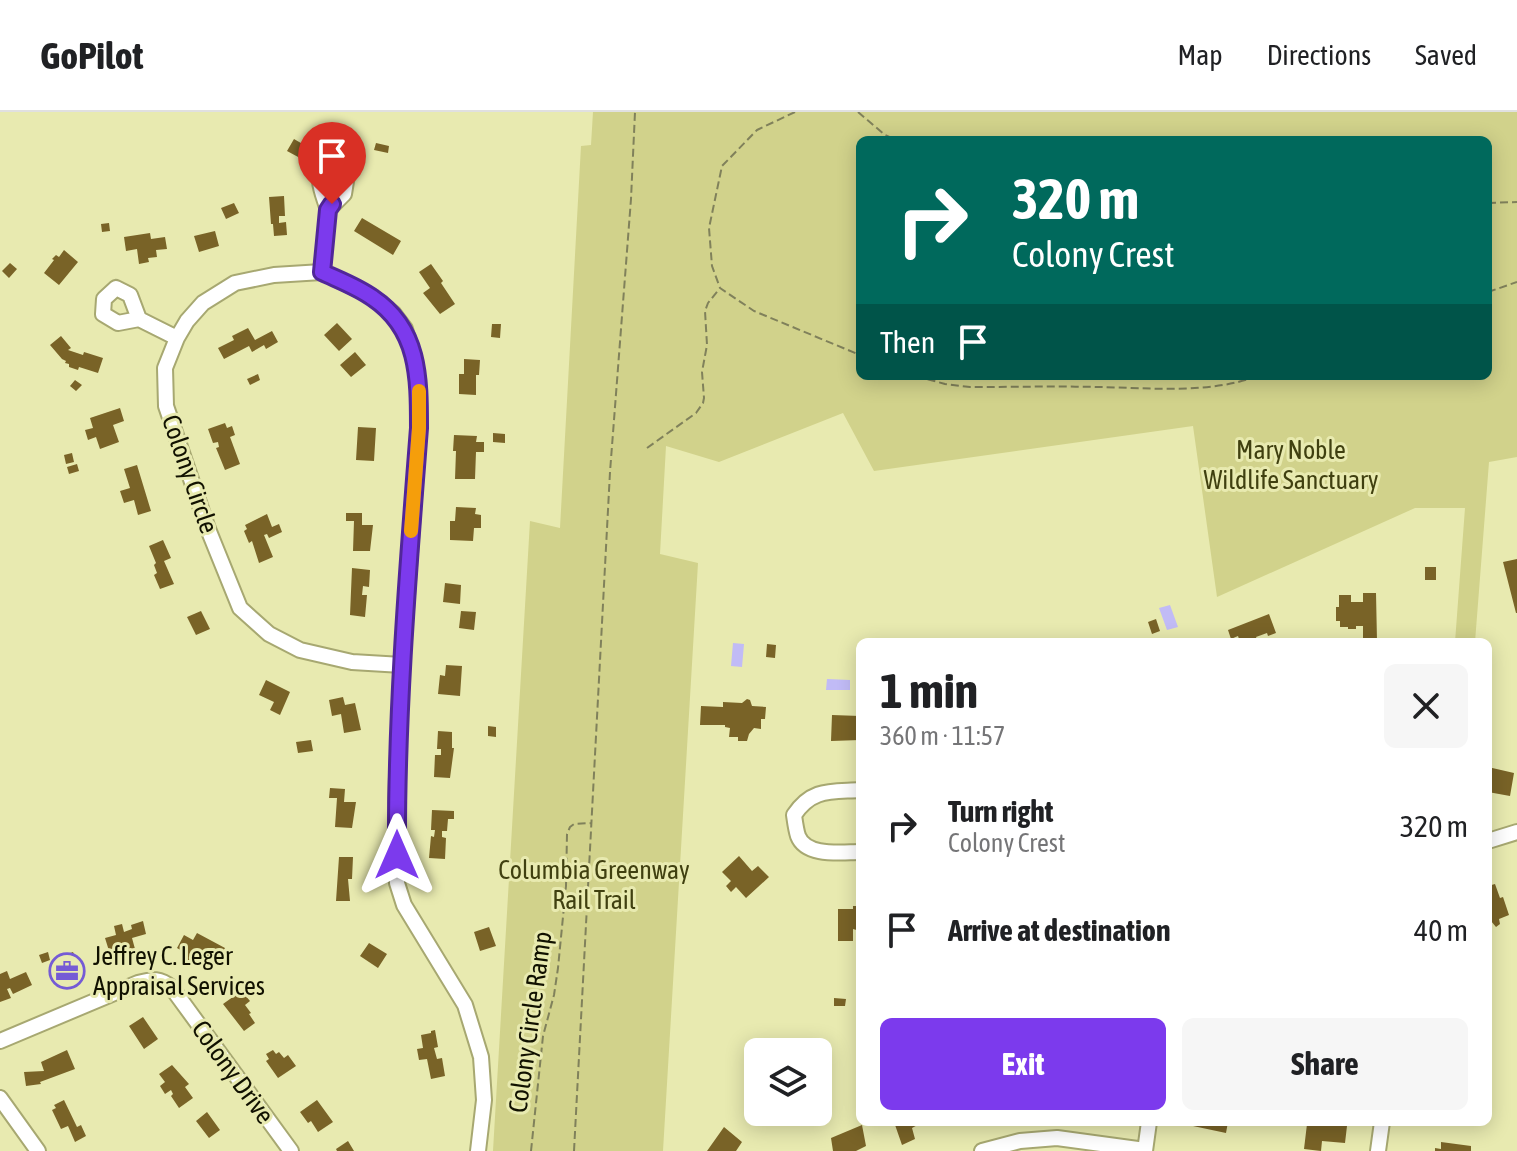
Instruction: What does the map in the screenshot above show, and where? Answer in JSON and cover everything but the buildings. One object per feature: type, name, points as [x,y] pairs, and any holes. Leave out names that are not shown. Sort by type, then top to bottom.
[{"type":"street","points":[[322,272],[328,210]]},
{"type":"street","name":"Colony Circle","points":[[402,665],[352,662],[300,650],[269,634],[240,608],[208,529],[166,406],[165,368],[187,321],[203,303],[235,283],[274,275],[322,272],[371,296],[393,313],[405,329],[415,362],[419,428],[402,665],[396,800],[397,883],[404,905],[465,1005],[481,1057],[484,1100],[478,1151]]},
{"type":"street","points":[[139,319],[177,338]]},
{"type":"street","points":[[856,790],[824,792],[807,799],[794,815],[799,839],[811,849],[856,852]]},
{"type":"street","points":[[1492,840],[1517,832]]},
{"type":"street","name":"Colony Drive","points":[[0,1041],[138,983],[163,980],[172,988],[291,1151]]},
{"type":"street","points":[[0,1098],[38,1151]]},
{"type":"street","points":[[982,1151],[1047,1138],[1145,1151],[1148,1126]]},
{"type":"street","points":[[1378,1151],[1381,1126]]},
{"type":"path","points":[[574,1151],[610,472],[635,112]]},
{"type":"path","points":[[795,112],[757,130],[722,166],[709,228],[712,266],[720,288],[754,311],[856,353]]},
{"type":"path","points":[[858,112],[887,136]]},
{"type":"path","points":[[1492,203],[1517,202]]},
{"type":"path","points":[[1492,291],[1517,282]]},
{"type":"path","points":[[647,448],[696,413],[703,403],[702,372],[707,345],[705,311],[720,288]]},
{"type":"path","points":[[930,380],[970,387],[1161,388],[1218,386],[1248,380]]},
{"type":"path","name":"Colony Circle Ramp","points":[[531,1151],[543,1036],[557,982],[566,886],[567,834],[574,824],[592,823]]},
{"type":"green space","points":[[593,112],[1517,112],[1517,457],[1489,462],[1475,638],[1455,638],[1465,508],[1415,508],[1217,597],[1193,426],[874,471],[843,413],[719,462],[666,446],[660,554],[698,563],[663,1151],[493,1151],[530,521],[560,528],[581,146],[591,145]]},
{"type":"shaded area","points":[[1170,605],[1178,627],[1167,630],[1159,608]]},
{"type":"shaded area","points":[[733,643],[744,644],[742,667],[731,666]]},
{"type":"shaded area","points":[[827,679],[850,680],[850,690],[826,690]]},
{"type":"slow traffic","points":[[411,531],[419,391]]},
{"type":"place","name":"Jeffrey C. Leger Appraisal Services","points":[[67,971]]},
{"type":"route","points":[[332,204],[328,210],[322,272],[371,296],[393,313],[405,329],[415,362],[419,391],[402,665],[396,800],[397,855]]},
{"type":"park label","name":"Mary Noble Wildlife Sanctuary","points":[[1291,465]]},
{"type":"park label","name":"Columbia Greenway Rail Trail","points":[[594,885]]}]
